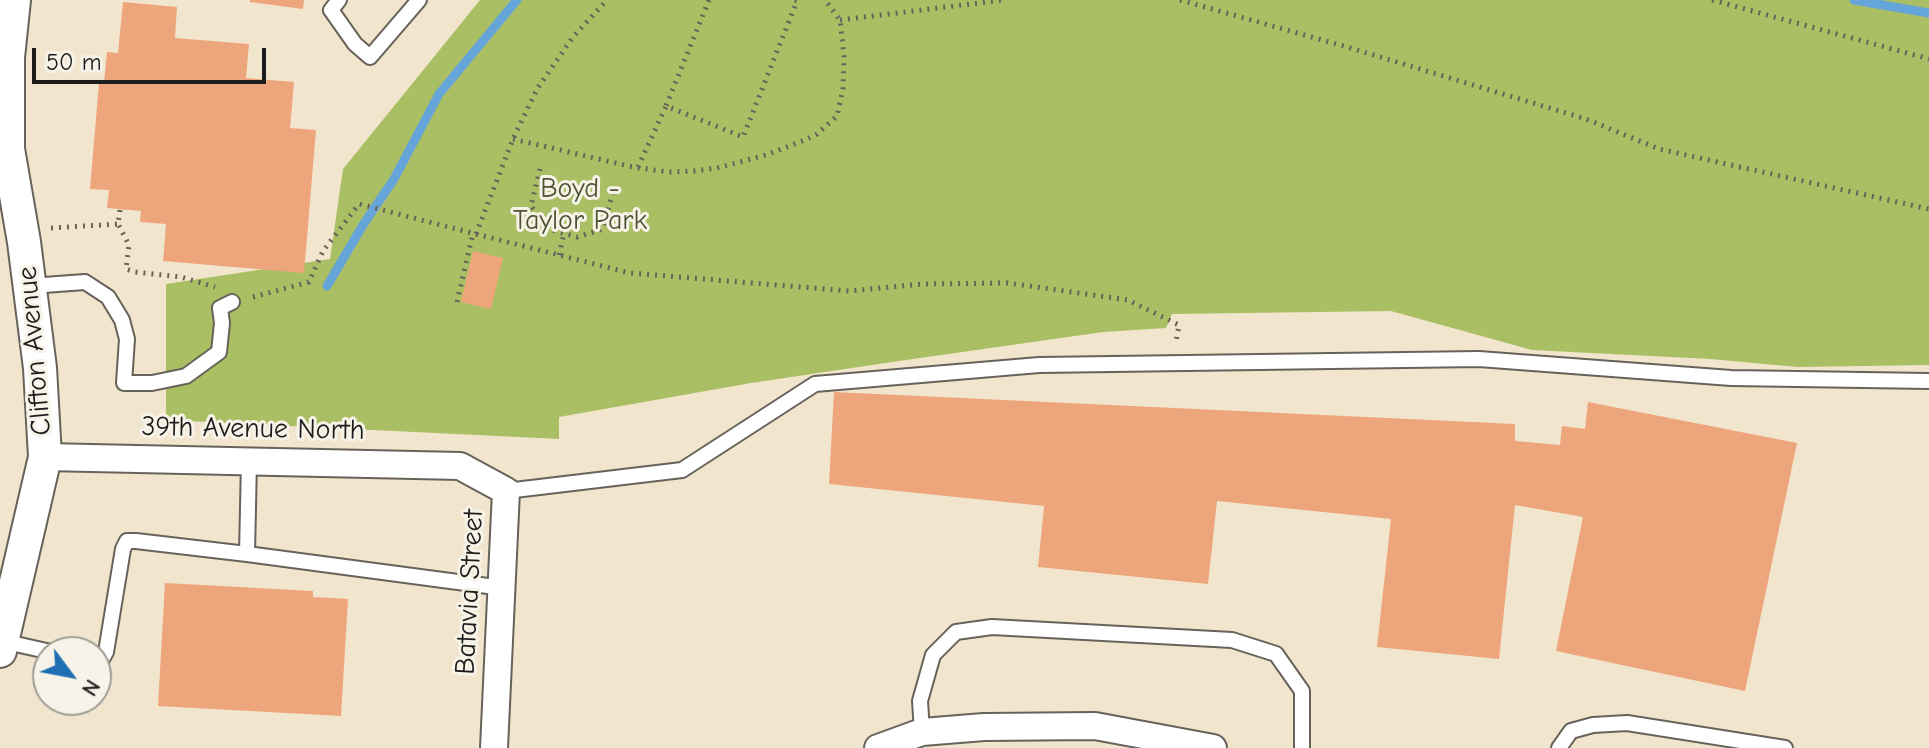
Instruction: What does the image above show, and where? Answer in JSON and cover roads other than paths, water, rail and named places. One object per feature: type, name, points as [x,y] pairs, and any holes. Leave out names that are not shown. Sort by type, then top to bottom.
[{"type":"street","name":"Clifton Avenue","points":[[1,646],[45,457],[40,368],[23,233],[8,149],[8,57],[14,0]]},
{"type":"street","name":"39th Avenue North","points":[[45,457],[460,466]]},
{"type":"street","name":"Batavia Street","points":[[460,466],[506,491],[494,748]]},
{"type":"street","points":[[878,748],[922,732],[984,727],[1095,726],[1213,748]]},
{"type":"lane","points":[[339,0],[331,10],[355,44],[370,57],[419,0]]},
{"type":"lane","points":[[30,286],[85,282],[108,297],[122,320],[127,339],[124,383],[152,383],[186,376],[219,352],[220,308],[232,302]]},
{"type":"lane","points":[[506,491],[682,470],[815,384],[1039,365],[1479,359],[1731,378],[1929,381]]},
{"type":"lane","points":[[247,554],[249,461]]},
{"type":"lane","points":[[109,636],[123,549],[127,541],[503,588]]},
{"type":"lane","points":[[922,732],[920,701],[933,655],[956,632],[992,627],[1232,640],[1276,654],[1302,691],[1302,748]]},
{"type":"lane","points":[[1,646],[32,650]]},
{"type":"lane","points":[[1559,748],[1571,731],[1593,725],[1627,723],[1785,748]]},
{"type":"waterway","points":[[327,286],[394,179],[439,94],[517,0]]},
{"type":"waterway","points":[[1854,0],[1929,13]]},
{"type":"park label","name":"Boyd - Taylor Park","points":[[580,205]]}]
